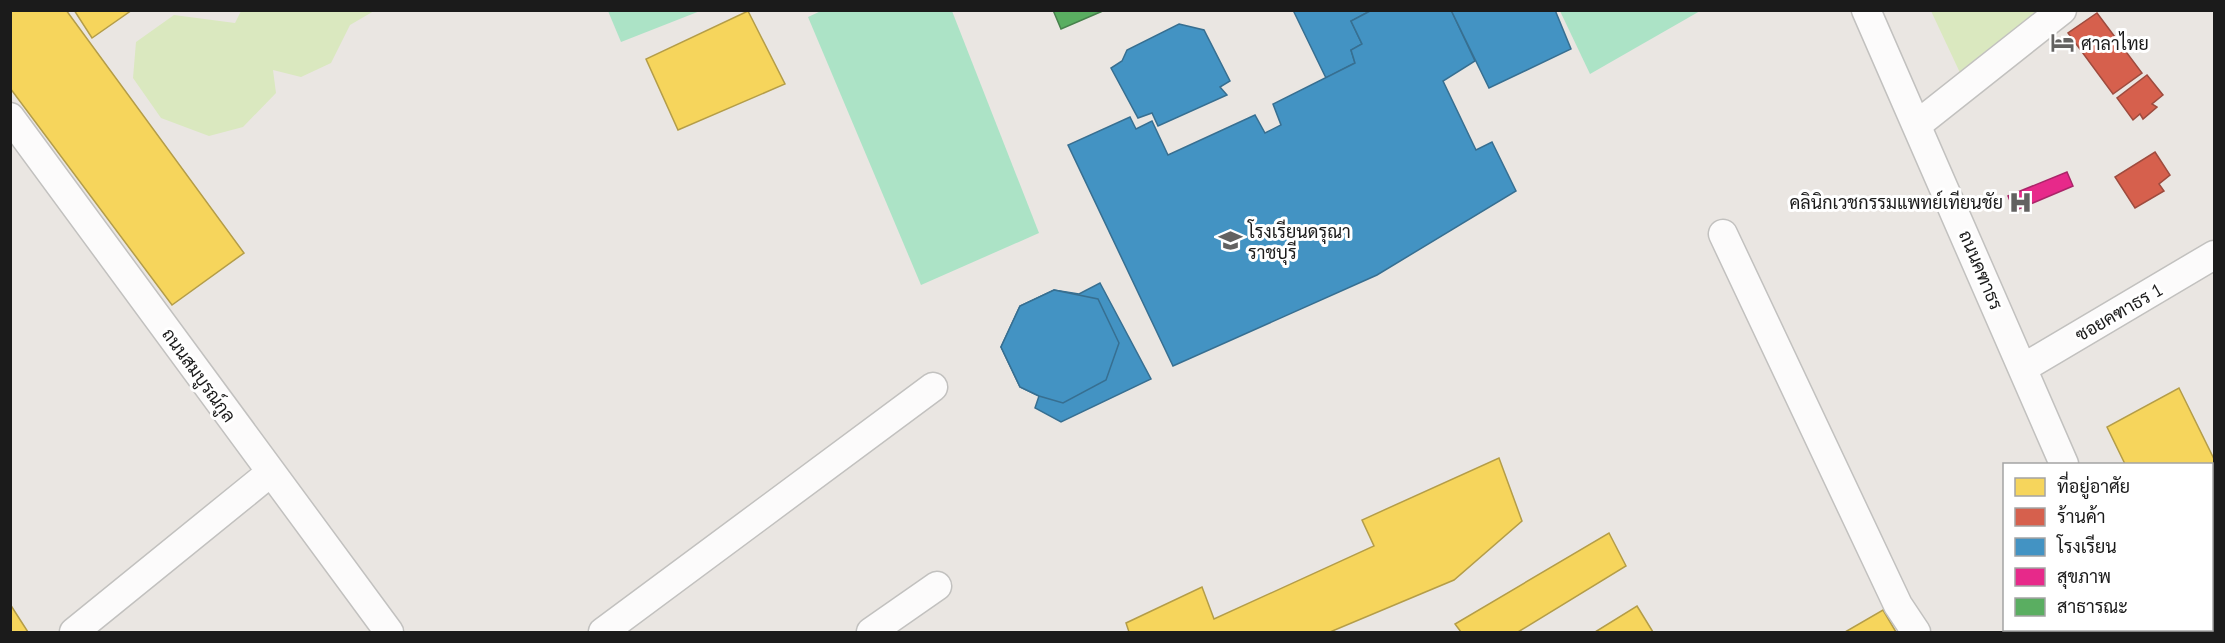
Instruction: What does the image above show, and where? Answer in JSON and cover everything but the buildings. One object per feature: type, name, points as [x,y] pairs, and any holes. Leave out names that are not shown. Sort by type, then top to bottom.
[{"type":"street","name":"ถนนคฑาธร","points":[[1866,10],[1918,124],[2063,463]]},
{"type":"street","points":[[1918,124],[2062,10]]},
{"type":"street","name":"ถนนสมบูรณ์กูล","points":[[10,117],[389,633]]},
{"type":"street","points":[[1723,234],[1898,605],[1916,633]]},
{"type":"street","name":"ซอยคฑาธร 1","points":[[2023,368],[2214,255]]},
{"type":"street","points":[[603,633],[933,387]]},
{"type":"street","points":[[75,633],[270,474]]},
{"type":"street","points":[[872,633],[938,586]]},
{"type":"green space","points":[[241,11],[374,11],[350,25],[331,63],[301,77],[273,70],[276,93],[243,127],[209,136],[161,118],[133,78],[136,42],[174,15],[235,23]]},
{"type":"green space","points":[[608,11],[700,11],[621,42]]},
{"type":"green space","points":[[821,11],[952,11],[1039,233],[921,285],[808,17]]},
{"type":"green space","points":[[1560,11],[1700,11],[1590,74]]},
{"type":"green space","points":[[1931,11],[2046,11],[1962,77]]},
{"type":"place","name":"ศาลาไทย","points":[[2063,43]]},
{"type":"place","name":"คลินิกเวชกรรมแพทย์เทียนชัย","points":[[2021,202]]},
{"type":"place","name":"โรงเรียนดรุณา ราชบุรี","points":[[1230,241]]}]
